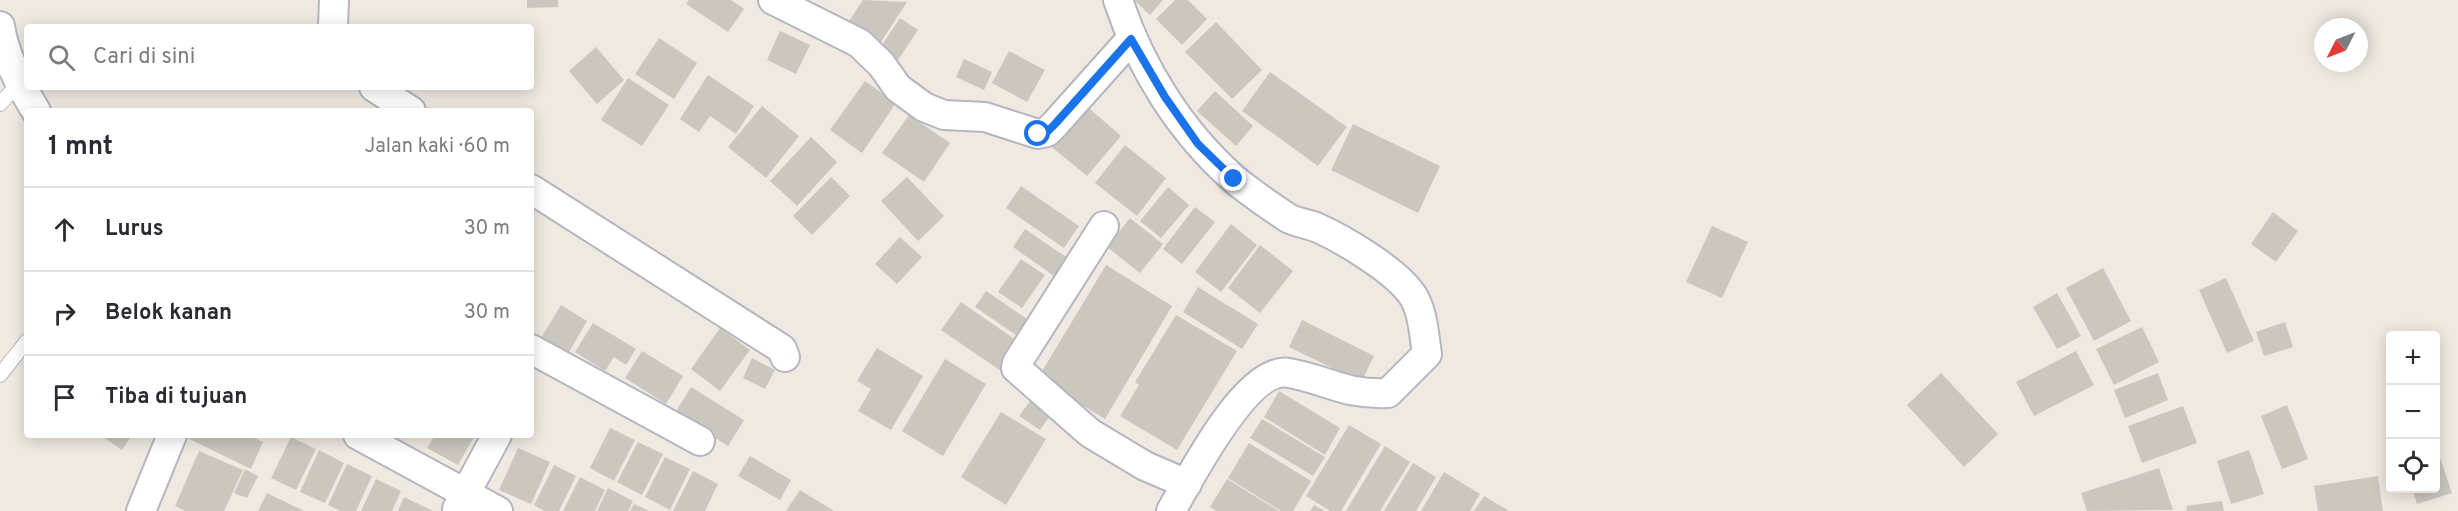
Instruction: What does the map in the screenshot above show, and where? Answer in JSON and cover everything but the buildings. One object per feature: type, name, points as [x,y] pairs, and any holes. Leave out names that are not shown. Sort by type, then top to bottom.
[{"type":"street","points":[[333,24],[334,0]]},
{"type":"street","points":[[773,0],[859,43],[881,64],[898,88],[924,107],[944,116],[985,117],[1038,134],[1047,132],[1055,124],[1131,39]]},
{"type":"street","points":[[1118,0],[1131,39],[1165,97],[1198,144],[1234,179],[1290,219],[1318,228],[1368,255],[1411,293],[1421,316],[1427,354],[1388,393],[1362,394],[1288,372],[1264,377],[1238,403],[1171,511]]},
{"type":"street","points":[[0,26],[2,41],[19,83],[34,108]]},
{"type":"street","points":[[379,90],[406,108]]},
{"type":"street","points":[[534,191],[782,349],[785,357]]},
{"type":"street","points":[[1104,226],[1017,363],[1016,369],[1090,433],[1145,466],[1187,484]]},
{"type":"street","points":[[534,359],[700,441]]},
{"type":"street","points":[[141,511],[171,438]]},
{"type":"street","points":[[363,438],[460,502],[498,511]]},
{"type":"street","points":[[460,502],[495,438]]},
{"type":"lane","points":[[0,104],[19,83]]},
{"type":"lane","points":[[0,375],[24,344]]},
{"type":"route","points":[[1038,134],[1047,132],[1055,124],[1131,39],[1165,97],[1198,144],[1234,179]]}]
